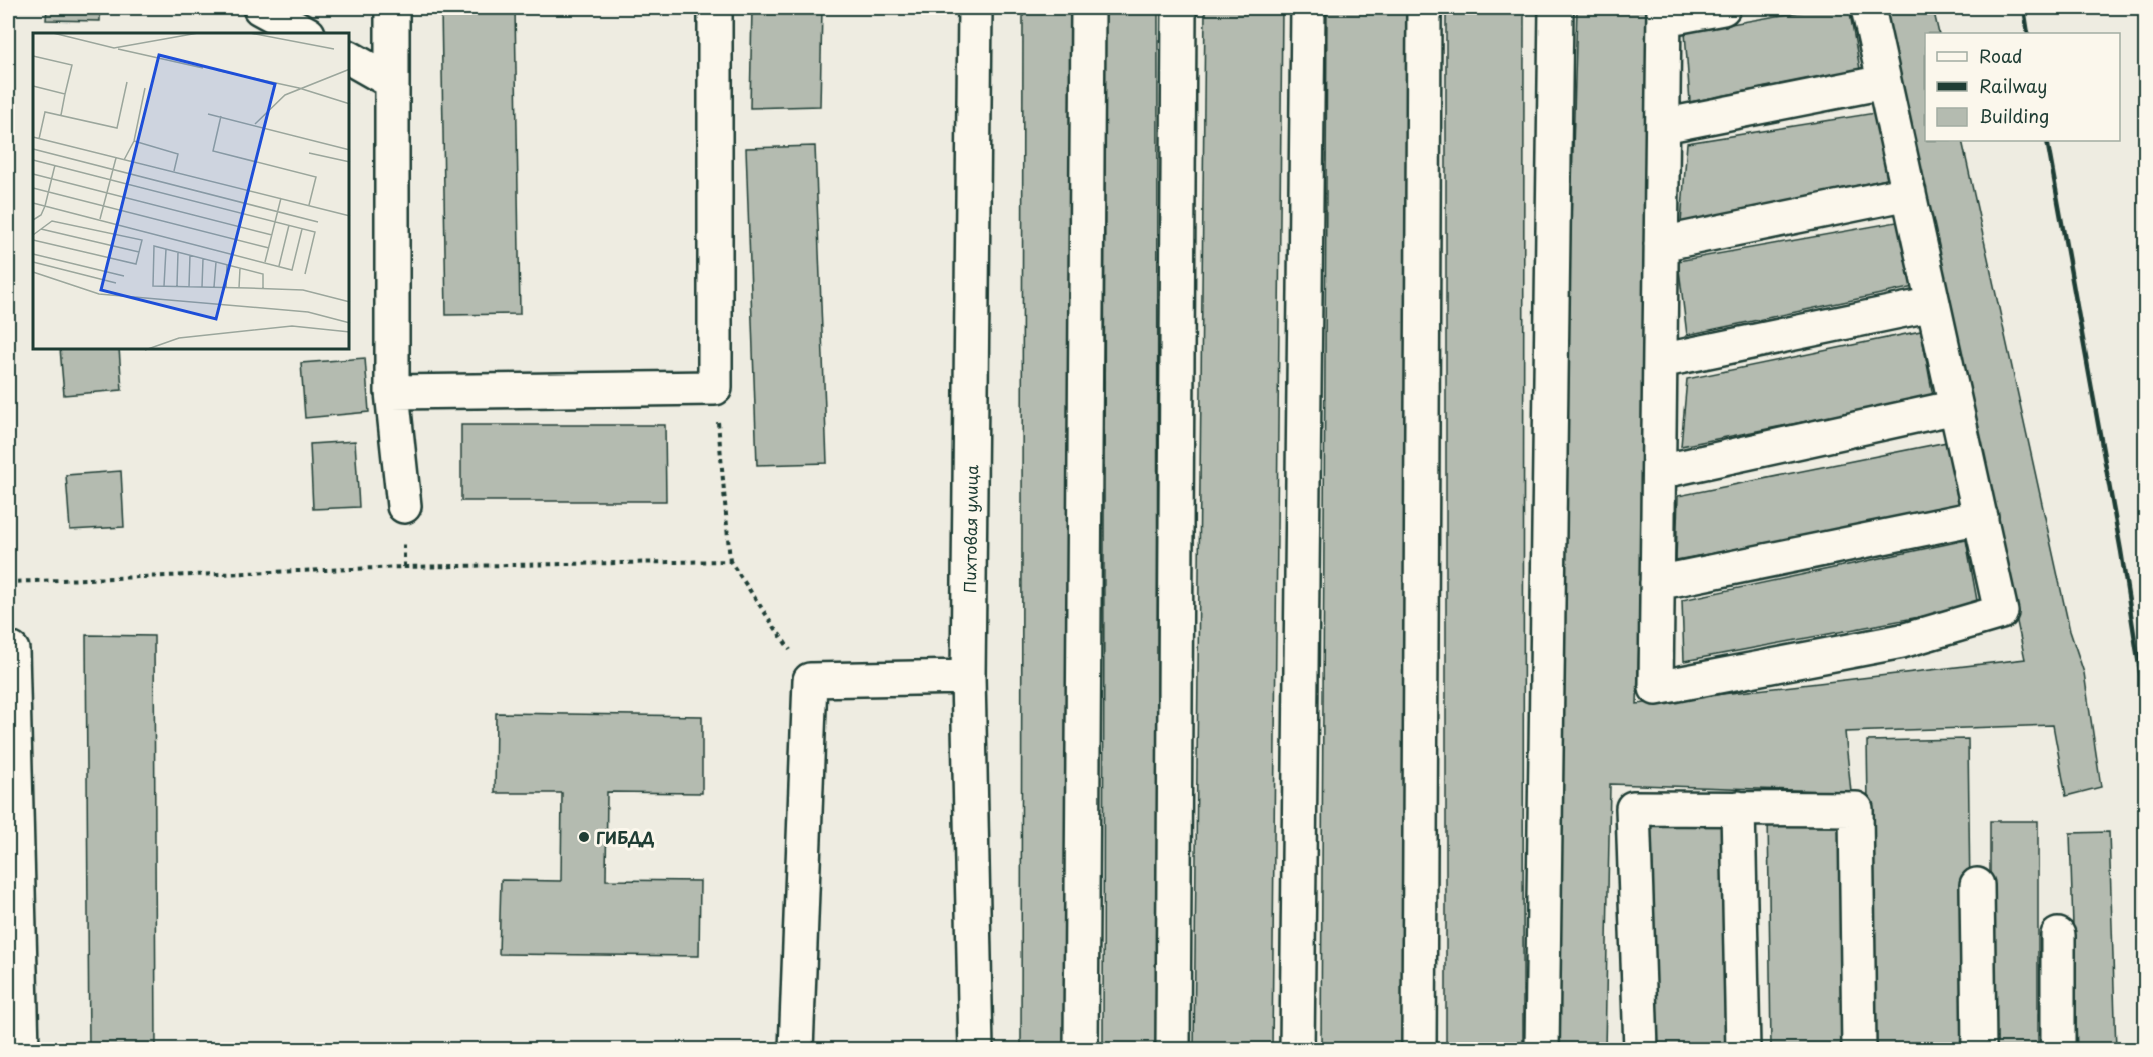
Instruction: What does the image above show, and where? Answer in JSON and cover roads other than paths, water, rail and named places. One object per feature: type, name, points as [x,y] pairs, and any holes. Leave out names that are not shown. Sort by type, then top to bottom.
[{"type":"street","points":[[260,8],[306,33]]},
{"type":"street","points":[[392,8],[392,392],[404,506]]},
{"type":"street","points":[[392,392],[715,388],[714,8]]},
{"type":"street","name":"Пихтовая улица","points":[[975,8],[968,677],[976,1050]]},
{"type":"street","points":[[1081,1050],[1088,8]]},
{"type":"street","points":[[1173,1050],[1179,8]]},
{"type":"street","points":[[1297,1050],[1308,8]]},
{"type":"street","points":[[1419,1050],[1424,8]]},
{"type":"street","points":[[1542,1050],[1556,8]]},
{"type":"street","points":[[1723,8],[1664,13],[1656,688],[1902,641],[2001,612],[1868,8]]},
{"type":"street","points":[[350,58],[392,82]]},
{"type":"street","points":[[1663,126],[1884,82]]},
{"type":"street","points":[[1661,244],[1909,193]]},
{"type":"street","points":[[1660,361],[1933,304]]},
{"type":"street","points":[[1659,472],[1956,407]]},
{"type":"street","points":[[1658,583],[1981,518]]},
{"type":"street","points":[[12,650],[22,1050]]},
{"type":"street","points":[[796,1050],[810,680],[968,677]]},
{"type":"street","points":[[1641,1050],[1633,808],[1856,809],[1859,1050]]},
{"type":"street","points":[[1738,808],[1743,1050]]},
{"type":"street","points":[[1977,885],[1979,1050]]},
{"type":"street","points":[[2058,935],[2058,1050]]},
{"type":"railway","points":[[2024,8],[2028,33]]},
{"type":"railway","points":[[2047,141],[2121,551],[2146,710]]},
{"type":"place","name":"ГИБДД","points":[[584,837]]}]
